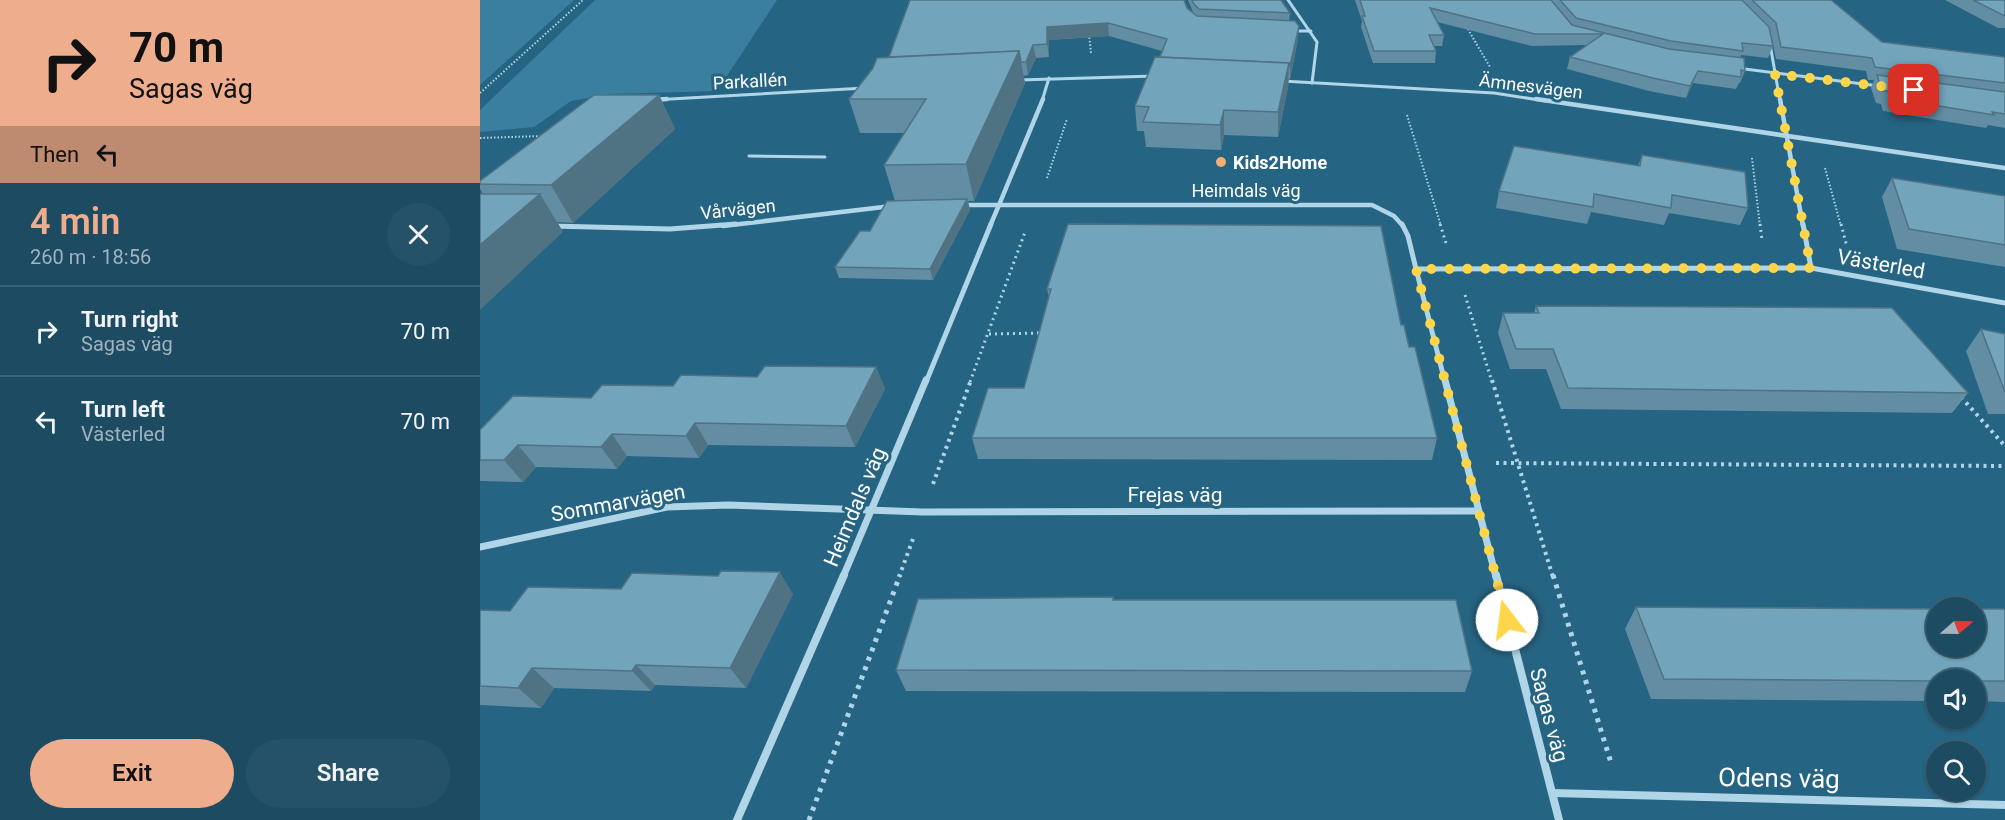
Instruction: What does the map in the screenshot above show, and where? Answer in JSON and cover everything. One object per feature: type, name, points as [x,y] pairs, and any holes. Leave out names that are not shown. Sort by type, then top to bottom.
[{"type":"street","points":[[1288,0],[1317,42],[1312,83]]},
{"type":"street","points":[[1288,30],[1311,31]]},
{"type":"street","name":"Västerled","points":[[1768,37],[1811,268],[2005,303]]},
{"type":"street","points":[[1733,68],[1891,87]]},
{"type":"street","points":[[1014,80],[1157,76]]},
{"type":"street","name":"Heimdals väg","points":[[737,820],[872,511],[1041,105],[1049,78]]},
{"type":"street","name":"Ämnesvägen","points":[[1278,81],[1494,93],[2005,168]]},
{"type":"street","name":"Parkallén","points":[[652,100],[874,88]]},
{"type":"street","points":[[951,205],[999,205]]},
{"type":"street","name":"Heimdals väg","points":[[999,205],[1372,205],[1394,213],[1404,223],[1416,269]]},
{"type":"street","name":"Vårvägen","points":[[549,226],[670,229],[711,227],[896,206]]},
{"type":"street","points":[[1416,269],[1811,268]]},
{"type":"street","name":"Sagas väg","points":[[1416,269],[1559,820]]},
{"type":"street","name":"Sommarvägen","points":[[480,547],[667,507],[728,505],[872,511]]},
{"type":"street","name":"Frejas väg","points":[[872,511],[1478,511]]},
{"type":"street","name":"Odens väg","points":[[1553,793],[2005,805]]},
{"type":"lane","points":[[749,156],[825,157]]},
{"type":"path","points":[[480,93],[583,0]]},
{"type":"path","points":[[1461,17],[1497,81],[1494,93]]},
{"type":"path","points":[[1089,33],[1095,77]]},
{"type":"path","points":[[1406,112],[1436,215],[1456,268],[1519,463],[1621,795]]},
{"type":"path","points":[[1035,204],[1068,119]]},
{"type":"path","points":[[480,138],[550,135]]},
{"type":"path","points":[[1752,157],[1762,241]]},
{"type":"path","points":[[1824,167],[1851,264],[1859,277]]},
{"type":"path","points":[[989,334],[1049,333]]},
{"type":"path","points":[[1958,393],[2005,446]]},
{"type":"path","points":[[1465,464],[2005,466]]},
{"type":"shaded area","points":[[480,0],[574,0],[480,85]]},
{"type":"shaded area","points":[[595,0],[777,0],[717,91],[611,94],[571,101],[534,127],[480,132],[480,110]]},
{"type":"building","points":[[910,0],[1184,0],[1187,8],[1197,16],[1295,21],[1299,26],[1290,66],[1289,63],[1160,57],[1167,39],[1108,23],[1047,27],[1047,44],[1033,45],[1026,62],[1021,62],[1019,51],[889,57]]},
{"type":"building","points":[[1192,0],[1281,0],[1290,13],[1199,9]]},
{"type":"building","points":[[1360,0],[1551,0],[1572,25],[1669,49],[1744,58],[1745,71],[1741,70],[1741,77],[1698,71],[1690,86],[1570,57],[1603,34],[1535,34],[1430,8],[1444,35],[1429,35],[1436,51],[1374,51],[1362,16],[1365,16]]},
{"type":"building","points":[[1560,0],[1742,0],[1769,27],[1773,46],[1742,43],[1743,51],[1671,41],[1576,18]]},
{"type":"building","points":[[1752,0],[1831,0],[1882,42],[2005,57],[2005,83],[1875,67],[1872,58],[1781,47],[1776,23]]},
{"type":"building","points":[[1973,0],[2005,0],[2005,16]]},
{"type":"building","points":[[1019,51],[966,164],[884,165],[926,99],[849,99],[873,68],[877,58]]},
{"type":"building","points":[[1155,57],[1289,63],[1278,112],[1224,110],[1220,125],[1143,122],[1149,107],[1135,106]]},
{"type":"building","points":[[1877,75],[2005,92],[2005,114],[1992,112],[1994,115],[1890,98],[1888,91],[1882,91]]},
{"type":"building","points":[[594,95],[659,95],[551,185],[480,184],[480,181]]},
{"type":"building","points":[[1514,146],[1640,166],[1642,155],[1745,172],[1748,208],[1672,195],[1671,208],[1594,194],[1593,207],[1499,191]]},
{"type":"building","points":[[1892,178],[2005,196],[2005,245],[1909,229]]},
{"type":"building","points":[[480,194],[540,194],[480,245]]},
{"type":"building","points":[[967,199],[930,269],[835,267],[860,231],[870,231],[887,201]]},
{"type":"building","points":[[1068,224],[1381,226],[1401,325],[1404,325],[1409,347],[1415,347],[1437,438],[972,438],[988,388],[1024,388],[1051,289],[1047,289]]},
{"type":"building","points":[[1536,306],[1892,308],[1968,393],[1568,388],[1553,349],[1516,349],[1503,313],[1539,313]]},
{"type":"building","points":[[1981,329],[2005,334],[2005,392]]},
{"type":"building","points":[[765,366],[876,367],[846,426],[695,423],[686,436],[612,434],[601,447],[518,445],[504,460],[480,460],[480,430],[513,396],[591,398],[602,385],[673,386],[681,375],[757,377]]},
{"type":"building","points":[[721,571],[780,572],[730,668],[636,665],[632,671],[532,668],[518,688],[480,686],[480,610],[510,611],[528,587],[621,589],[632,573],[718,576]]},
{"type":"building","points":[[1113,597],[1113,600],[1456,600],[1472,671],[896,670],[918,599]]},
{"type":"building","points":[[1636,607],[1926,609],[1926,657],[1986,657],[1986,609],[2005,609],[2005,681],[1986,681],[1986,669],[1926,669],[1926,681],[1664,679]]},
{"type":"place","name":"Kids2Home","points":[[1221,162]]},
{"type":"route","points":[[1507,620],[1416,269],[1811,268],[1775,74],[1914,90]]}]
